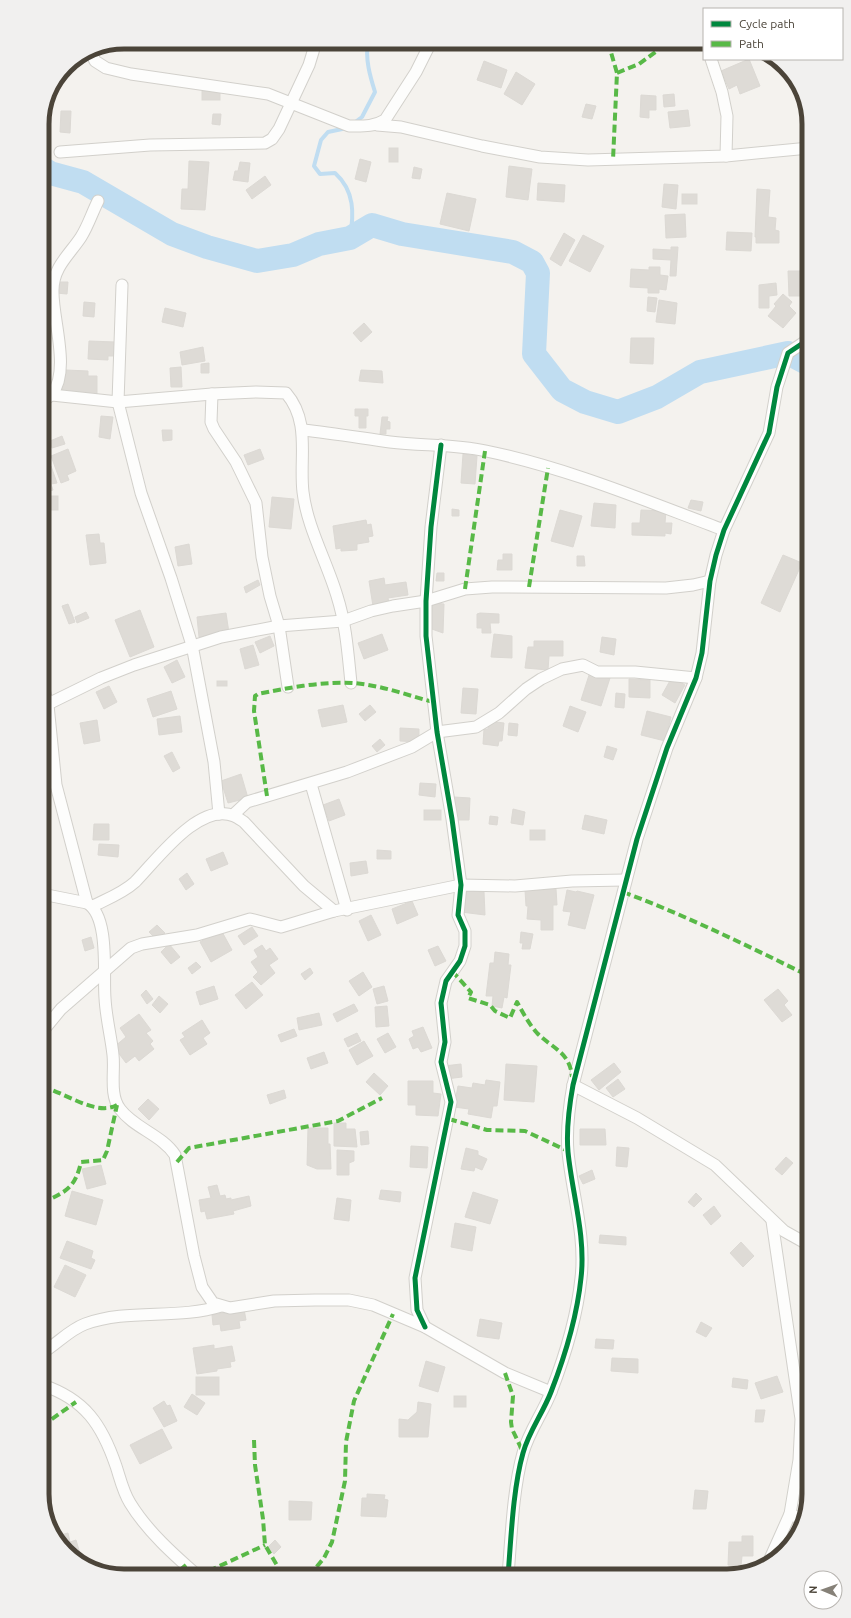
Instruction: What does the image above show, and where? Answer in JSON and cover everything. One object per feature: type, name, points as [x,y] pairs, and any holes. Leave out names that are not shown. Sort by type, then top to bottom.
[{"type":"street","points":[[60,152],[150,145],[265,143],[272,139],[279,129],[309,65],[314,49]]},
{"type":"street","points":[[377,125],[385,120],[394,107],[428,49]]},
{"type":"street","points":[[93,56],[95,61],[112,69],[131,74],[268,94],[349,126],[377,125],[402,127],[482,146],[540,157],[613,160],[726,156],[802,149]]},
{"type":"street","points":[[711,60],[722,92],[727,116],[726,156]]},
{"type":"street","points":[[52,395],[60,374],[59,344],[53,298],[54,279],[62,261],[80,237],[98,201]]},
{"type":"street","points":[[122,285],[118,402],[141,493],[171,578],[192,645],[214,762],[219,814]]},
{"type":"street","points":[[509,1569],[518,1476],[523,1452],[551,1392],[576,1314],[581,1277],[582,1246],[568,1151],[568,1109],[572,1085],[637,839],[667,748],[696,678],[706,625],[710,581],[716,554],[724,530],[769,432],[777,387],[788,353],[802,344]]},
{"type":"street","points":[[49,397],[52,395],[118,402],[212,394],[256,392],[286,393],[297,409],[303,430],[303,492],[307,514],[327,565],[344,621],[351,683]]},
{"type":"street","points":[[212,394],[211,422],[236,462],[256,503],[262,557],[270,596],[279,626],[288,687]]},
{"type":"street","points":[[303,430],[390,442],[441,445],[486,451],[548,468],[622,492],[724,530]]},
{"type":"street","points":[[425,1327],[417,1310],[415,1278],[452,1102],[444,1078],[441,1062],[445,1042],[441,1003],[446,981],[460,961],[465,946],[465,931],[458,915],[461,885],[452,819],[437,732],[426,636],[426,601],[441,445]]},
{"type":"street","points":[[49,704],[101,678],[192,645],[246,631],[279,626],[344,621],[393,606],[426,601],[465,589],[492,587],[666,588],[693,586],[710,581]]},
{"type":"street","points":[[233,815],[247,802],[310,784],[412,748],[437,732],[476,727],[489,720],[526,689],[562,669],[583,665],[597,672],[635,672],[696,678]]},
{"type":"street","points":[[49,735],[56,785],[90,905],[97,913],[102,930],[106,1016],[113,1055],[114,1092],[117,1105],[128,1117],[166,1144],[175,1155],[194,1256],[202,1287],[213,1303],[230,1308],[274,1301],[350,1300],[373,1305],[425,1327],[505,1372],[551,1392]]},
{"type":"street","points":[[310,784],[347,910]]},
{"type":"street","points":[[49,896],[90,905],[121,891],[133,883],[178,836],[193,824],[219,814],[233,815],[244,822],[304,886],[334,911]]},
{"type":"street","points":[[49,1024],[61,1009],[105,970],[131,948],[142,944],[197,935],[250,919],[281,927],[334,911],[347,910],[461,885],[515,886],[572,881],[625,880]]},
{"type":"street","points":[[572,1085],[637,1118],[715,1165],[772,1221],[784,1231],[802,1241]]},
{"type":"street","points":[[772,1221],[801,1419],[799,1460],[790,1514],[772,1553]]},
{"type":"street","points":[[49,1348],[78,1328],[101,1320],[201,1311],[221,1306]]},
{"type":"street","points":[[49,1387],[58,1390],[76,1402],[96,1421],[109,1447],[128,1501],[141,1520],[191,1569]]},
{"type":"street","points":[[790,1514],[798,1517]]},
{"type":"building","points":[[749,60],[760,86],[740,94],[737,85],[729,89],[721,71]]},
{"type":"building","points":[[484,61],[507,70],[501,88],[477,80]]},
{"type":"building","points":[[516,72],[535,84],[522,105],[504,94]]},
{"type":"building","points":[[202,91],[220,91],[220,100],[202,100]]},
{"type":"building","points":[[674,94],[675,106],[664,107],[663,95]]},
{"type":"building","points":[[641,95],[656,96],[656,110],[649,110],[649,118],[640,117]]},
{"type":"building","points":[[586,104],[596,106],[592,119],[582,117]]},
{"type":"building","points":[[688,110],[690,126],[670,128],[668,112]]},
{"type":"building","points":[[61,111],[71,111],[70,133],[60,132]]},
{"type":"building","points":[[213,114],[221,114],[220,125],[212,124]]},
{"type":"building","points":[[389,148],[398,148],[398,162],[389,162]]},
{"type":"building","points":[[360,159],[371,162],[366,182],[355,179]]},
{"type":"building","points":[[189,161],[209,162],[205,210],[181,209],[182,189],[188,189]]},
{"type":"building","points":[[240,162],[250,163],[248,182],[233,180],[235,171],[238,171]]},
{"type":"building","points":[[509,166],[532,169],[528,200],[506,197]]},
{"type":"building","points":[[414,167],[422,169],[420,179],[412,178]]},
{"type":"building","points":[[265,176],[271,185],[252,199],[246,190]]},
{"type":"building","points":[[538,183],[565,185],[564,202],[537,200]]},
{"type":"building","points":[[664,184],[678,185],[676,209],[662,207]]},
{"type":"building","points":[[757,189],[770,190],[768,217],[776,218],[775,230],[779,231],[779,243],[756,243]]},
{"type":"building","points":[[447,193],[476,199],[469,231],[440,224]]},
{"type":"building","points":[[682,194],[697,194],[697,204],[682,204]]},
{"type":"building","points":[[685,214],[686,237],[666,238],[665,215]]},
{"type":"building","points":[[727,232],[752,233],[751,251],[726,250]]},
{"type":"building","points":[[564,233],[575,240],[561,266],[550,259]]},
{"type":"building","points":[[583,235],[604,246],[590,272],[569,261]]},
{"type":"building","points":[[671,247],[678,247],[676,276],[670,276],[671,260],[653,259],[653,249],[671,250]]},
{"type":"building","points":[[649,267],[660,267],[660,275],[668,276],[666,290],[659,289],[659,293],[648,293],[648,288],[630,287],[631,269],[649,270]]},
{"type":"building","points":[[788,271],[801,271],[802,296],[789,296]]},
{"type":"building","points":[[57,282],[68,282],[67,294],[56,293]]},
{"type":"building","points":[[776,283],[777,295],[769,296],[769,308],[759,308],[759,285]]},
{"type":"building","points":[[783,294],[792,302],[789,306],[796,313],[783,328],[768,316],[776,306],[774,304]]},
{"type":"building","points":[[648,297],[657,298],[655,312],[647,311]]},
{"type":"building","points":[[659,300],[677,303],[675,324],[656,322]]},
{"type":"building","points":[[84,302],[95,303],[94,317],[83,316]]},
{"type":"building","points":[[165,308],[186,313],[183,327],[162,322]]},
{"type":"building","points":[[364,323],[372,332],[361,342],[353,333]]},
{"type":"building","points":[[631,338],[654,338],[653,364],[630,363]]},
{"type":"building","points":[[89,341],[115,342],[114,356],[108,356],[108,360],[88,359]]},
{"type":"building","points":[[203,347],[205,361],[182,365],[180,352]]},
{"type":"building","points":[[209,363],[209,373],[201,373],[201,364]]},
{"type":"building","points":[[181,367],[182,387],[171,387],[170,368]]},
{"type":"building","points":[[66,370],[88,371],[88,376],[97,376],[97,396],[62,395],[62,378],[65,378]]},
{"type":"building","points":[[361,370],[382,371],[383,383],[359,381]]},
{"type":"building","points":[[355,409],[368,409],[368,416],[366,416],[366,428],[359,428],[359,416],[355,416]]},
{"type":"building","points":[[101,416],[113,417],[110,439],[99,437]]},
{"type":"building","points":[[382,417],[388,417],[387,421],[390,422],[390,429],[386,429],[386,434],[380,434]]},
{"type":"building","points":[[162,430],[172,430],[172,440],[163,441]]},
{"type":"building","points":[[62,436],[65,444],[52,448],[50,441]]},
{"type":"building","points":[[68,449],[76,471],[67,475],[69,480],[61,483],[51,456]]},
{"type":"building","points":[[260,449],[264,459],[248,465],[244,455]]},
{"type":"building","points":[[463,454],[477,456],[475,484],[461,483]]},
{"type":"building","points":[[49,466],[51,466],[57,483],[51,484],[53,490],[49,491]]},
{"type":"building","points":[[49,496],[58,496],[58,510],[49,510]]},
{"type":"building","points":[[272,497],[294,499],[291,529],[269,527]]},
{"type":"building","points":[[691,500],[703,502],[701,511],[688,508]]},
{"type":"building","points":[[594,503],[616,505],[615,528],[591,526]]},
{"type":"building","points":[[452,509],[459,510],[459,516],[452,516]]},
{"type":"building","points":[[560,510],[582,516],[573,547],[551,541]]},
{"type":"building","points":[[641,510],[666,511],[665,523],[672,523],[671,534],[665,533],[665,536],[632,535],[632,523],[640,523]]},
{"type":"building","points":[[366,520],[367,525],[371,524],[373,536],[368,537],[369,542],[357,544],[357,550],[341,551],[341,548],[336,549],[333,526]]},
{"type":"building","points":[[99,534],[100,543],[104,543],[106,563],[90,565],[86,535]]},
{"type":"building","points":[[189,544],[192,564],[178,566],[175,547]]},
{"type":"building","points":[[503,554],[512,554],[512,570],[497,570],[498,560],[503,560]]},
{"type":"building","points":[[783,555],[802,563],[780,612],[761,603]]},
{"type":"building","points":[[577,556],[584,556],[585,566],[577,566]]},
{"type":"building","points":[[437,573],[444,573],[444,581],[436,581]]},
{"type":"building","points":[[384,578],[385,585],[406,582],[408,595],[388,598],[389,603],[373,606],[369,581]]},
{"type":"building","points":[[258,580],[260,585],[246,593],[244,587]]},
{"type":"building","points":[[433,603],[444,604],[443,633],[429,628]]},
{"type":"building","points":[[68,604],[75,622],[69,624],[62,606]]},
{"type":"building","points":[[140,610],[154,647],[130,657],[115,620]]},
{"type":"building","points":[[86,612],[89,618],[77,623],[75,617]]},
{"type":"building","points":[[226,613],[229,633],[199,637],[197,617]]},
{"type":"building","points":[[477,614],[499,614],[499,623],[490,623],[491,633],[482,633],[482,628],[477,628]]},
{"type":"building","points":[[382,634],[388,650],[364,659],[358,643]]},
{"type":"building","points":[[494,634],[512,636],[512,658],[491,657]]},
{"type":"building","points":[[270,636],[274,646],[260,653],[255,642]]},
{"type":"building","points":[[602,637],[616,639],[614,655],[600,652]]},
{"type":"building","points":[[534,641],[563,641],[563,656],[549,656],[548,670],[525,668],[528,647],[534,647]]},
{"type":"building","points":[[253,645],[259,665],[245,669],[240,649]]},
{"type":"building","points":[[177,660],[185,677],[172,683],[164,667]]},
{"type":"building","points":[[590,672],[610,678],[601,706],[581,700]]},
{"type":"building","points":[[672,677],[685,685],[675,703],[662,695]]},
{"type":"building","points":[[629,679],[650,680],[650,698],[629,697]]},
{"type":"building","points":[[217,681],[227,681],[227,686],[217,686]]},
{"type":"building","points":[[109,686],[117,702],[104,709],[96,692]]},
{"type":"building","points":[[463,688],[478,689],[476,714],[461,713]]},
{"type":"building","points":[[171,691],[177,709],[153,717],[147,699]]},
{"type":"building","points":[[616,693],[625,694],[624,708],[615,707]]},
{"type":"building","points":[[343,705],[347,722],[322,727],[318,710]]},
{"type":"building","points":[[370,705],[376,712],[365,721],[359,714]]},
{"type":"building","points":[[570,706],[586,712],[578,732],[563,726]]},
{"type":"building","points":[[647,711],[671,717],[665,741],[641,735]]},
{"type":"building","points":[[180,716],[182,732],[159,735],[157,719]]},
{"type":"building","points":[[97,720],[100,741],[84,744],[80,723]]},
{"type":"building","points":[[488,721],[504,723],[502,741],[499,741],[498,746],[483,744],[484,729],[488,729]]},
{"type":"building","points":[[509,723],[518,724],[517,736],[508,735]]},
{"type":"building","points":[[400,728],[419,729],[419,742],[400,741]]},
{"type":"building","points":[[380,739],[385,745],[377,752],[372,746]]},
{"type":"building","points":[[607,746],[617,749],[613,760],[604,757]]},
{"type":"building","points":[[172,752],[180,768],[173,772],[164,756]]},
{"type":"building","points":[[241,774],[248,798],[228,803],[221,781]]},
{"type":"building","points":[[420,783],[436,784],[435,797],[419,795]]},
{"type":"building","points":[[454,797],[470,798],[469,820],[453,820]]},
{"type":"building","points":[[339,799],[345,815],[329,821],[323,805]]},
{"type":"building","points":[[513,809],[525,812],[523,825],[511,823]]},
{"type":"building","points":[[424,810],[441,810],[441,820],[424,820]]},
{"type":"building","points":[[585,815],[607,820],[604,834],[582,829]]},
{"type":"building","points":[[490,816],[498,817],[497,825],[489,824]]},
{"type":"building","points":[[94,824],[109,824],[109,840],[93,840]]},
{"type":"building","points":[[530,830],[545,830],[545,840],[530,840]]},
{"type":"building","points":[[99,844],[119,845],[118,857],[98,855]]},
{"type":"building","points":[[377,850],[391,851],[391,859],[377,859]]},
{"type":"building","points":[[223,852],[228,864],[211,871],[206,859]]},
{"type":"building","points":[[366,861],[368,873],[351,876],[350,863]]},
{"type":"building","points":[[187,873],[194,884],[186,890],[179,879]]},
{"type":"building","points":[[556,889],[557,905],[553,905],[553,930],[541,930],[541,920],[527,919],[528,906],[526,906],[525,890]]},
{"type":"building","points":[[463,890],[484,892],[485,915],[461,912]]},
{"type":"building","points":[[567,890],[594,895],[585,929],[568,925],[571,912],[563,911]]},
{"type":"building","points":[[412,901],[418,915],[397,924],[392,909]]},
{"type":"building","points":[[371,915],[381,935],[368,941],[359,921]]},
{"type":"building","points":[[157,925],[165,933],[157,940],[149,932]]},
{"type":"building","points":[[252,927],[258,936],[244,945],[238,936]]},
{"type":"building","points":[[221,930],[232,950],[211,962],[200,942]]},
{"type":"building","points":[[521,932],[533,934],[530,949],[522,949],[523,943],[520,943]]},
{"type":"building","points":[[91,937],[94,948],[85,951],[82,940]]},
{"type":"building","points":[[169,944],[180,957],[171,964],[161,952]]},
{"type":"building","points":[[262,945],[266,951],[270,948],[278,959],[269,965],[275,973],[261,985],[253,977],[258,972],[251,962],[258,957],[254,950]]},
{"type":"building","points":[[438,946],[446,961],[435,966],[428,950]]},
{"type":"building","points":[[495,952],[509,954],[508,965],[511,965],[507,998],[504,997],[502,1008],[492,1006],[493,996],[486,996],[490,963],[494,963]]},
{"type":"building","points":[[196,962],[201,967],[192,974],[188,968]]},
{"type":"building","points":[[310,968],[313,973],[305,980],[301,974]]},
{"type":"building","points":[[363,972],[372,987],[359,996],[349,981]]},
{"type":"building","points":[[252,982],[263,995],[246,1009],[235,995]]},
{"type":"building","points":[[214,986],[218,999],[200,1005],[196,992]]},
{"type":"building","points":[[384,986],[388,1001],[377,1004],[373,989]]},
{"type":"building","points":[[778,989],[788,1001],[784,1005],[792,1015],[782,1022],[764,1000]]},
{"type":"building","points":[[146,990],[153,999],[147,1004],[141,995]]},
{"type":"building","points":[[159,996],[168,1004],[160,1013],[152,1005]]},
{"type":"building","points":[[354,1004],[358,1011],[337,1022],[333,1014]]},
{"type":"building","points":[[387,1006],[389,1026],[376,1027],[375,1007]]},
{"type":"building","points":[[319,1013],[322,1025],[299,1030],[297,1018]]},
{"type":"building","points":[[139,1014],[151,1030],[146,1033],[153,1041],[150,1044],[154,1049],[139,1061],[135,1056],[126,1063],[114,1047],[126,1037],[120,1028]]},
{"type":"building","points":[[202,1020],[210,1033],[203,1038],[207,1044],[190,1055],[180,1040],[185,1037],[182,1033]]},
{"type":"building","points":[[423,1027],[432,1048],[421,1052],[418,1047],[413,1049],[409,1039],[414,1036],[412,1031]]},
{"type":"building","points":[[294,1029],[297,1036],[281,1042],[278,1035]]},
{"type":"building","points":[[357,1033],[361,1041],[348,1047],[344,1039]]},
{"type":"building","points":[[388,1033],[396,1047],[385,1053],[377,1039]]},
{"type":"building","points":[[364,1041],[373,1056],[357,1065],[349,1050]]},
{"type":"building","points":[[324,1052],[328,1063],[311,1069],[307,1058]]},
{"type":"building","points":[[614,1063],[621,1072],[599,1090],[591,1080]]},
{"type":"building","points":[[461,1064],[462,1077],[446,1079],[444,1066]]},
{"type":"building","points":[[506,1064],[537,1066],[534,1102],[504,1100]]},
{"type":"building","points":[[374,1073],[388,1086],[380,1095],[366,1082]]},
{"type":"building","points":[[618,1079],[625,1089],[613,1097],[606,1088]]},
{"type":"building","points":[[486,1080],[500,1082],[497,1106],[493,1106],[491,1118],[468,1114],[469,1109],[454,1107],[458,1086],[472,1088],[473,1083],[485,1085]]},
{"type":"building","points":[[408,1081],[433,1081],[433,1093],[441,1094],[438,1116],[416,1115],[416,1105],[408,1105]]},
{"type":"building","points":[[284,1090],[286,1098],[270,1104],[267,1095]]},
{"type":"building","points":[[148,1099],[159,1109],[149,1120],[138,1109]]},
{"type":"building","points":[[334,1123],[346,1123],[346,1129],[355,1129],[357,1147],[334,1146]]},
{"type":"building","points":[[308,1128],[328,1128],[331,1169],[317,1169],[307,1165]]},
{"type":"building","points":[[580,1129],[605,1129],[606,1145],[580,1145]]},
{"type":"building","points":[[368,1131],[369,1144],[361,1145],[360,1132]]},
{"type":"building","points":[[411,1146],[428,1147],[427,1168],[410,1167]]},
{"type":"building","points":[[617,1147],[629,1148],[627,1167],[616,1166]]},
{"type":"building","points":[[466,1148],[478,1151],[478,1155],[487,1159],[482,1170],[475,1167],[474,1171],[461,1169]]},
{"type":"building","points":[[337,1150],[354,1151],[354,1161],[349,1163],[349,1175],[337,1175]]},
{"type":"building","points":[[786,1157],[793,1163],[782,1175],[775,1169]]},
{"type":"building","points":[[101,1165],[106,1184],[87,1189],[82,1169]]},
{"type":"building","points":[[592,1170],[595,1179],[583,1184],[579,1176]]},
{"type":"building","points":[[217,1185],[220,1196],[225,1195],[226,1199],[231,1198],[231,1200],[249,1196],[251,1206],[233,1211],[234,1214],[207,1219],[205,1211],[201,1212],[199,1200],[211,1198],[208,1187]]},
{"type":"building","points":[[381,1190],[401,1192],[400,1202],[379,1199]]},
{"type":"building","points":[[72,1191],[103,1200],[96,1225],[65,1216]]},
{"type":"building","points":[[473,1192],[498,1200],[490,1224],[465,1217]]},
{"type":"building","points":[[696,1193],[702,1199],[694,1207],[688,1202]]},
{"type":"building","points":[[337,1198],[351,1200],[349,1221],[334,1219]]},
{"type":"building","points":[[714,1206],[721,1216],[711,1225],[703,1215]]},
{"type":"building","points":[[455,1223],[476,1227],[472,1251],[451,1247]]},
{"type":"building","points":[[600,1235],[626,1237],[626,1245],[599,1243]]},
{"type":"building","points":[[67,1241],[93,1251],[91,1258],[95,1260],[91,1269],[60,1258]]},
{"type":"building","points":[[741,1242],[754,1256],[743,1267],[730,1253]]},
{"type":"building","points":[[65,1265],[86,1275],[75,1297],[54,1287]]},
{"type":"building","points":[[244,1309],[246,1320],[239,1321],[240,1328],[221,1331],[220,1324],[213,1325],[212,1315]]},
{"type":"building","points":[[480,1319],[502,1323],[499,1339],[477,1336]]},
{"type":"building","points":[[701,1322],[712,1328],[706,1337],[696,1332]]},
{"type":"building","points":[[596,1339],[614,1340],[613,1349],[595,1348]]},
{"type":"building","points":[[214,1345],[214,1349],[232,1346],[235,1361],[230,1362],[231,1367],[197,1374],[193,1348]]},
{"type":"building","points":[[612,1358],[638,1359],[638,1373],[611,1371]]},
{"type":"building","points":[[426,1361],[445,1367],[438,1392],[419,1386]]},
{"type":"building","points":[[777,1376],[783,1392],[761,1399],[755,1383]]},
{"type":"building","points":[[196,1377],[219,1377],[219,1395],[196,1395]]},
{"type":"building","points":[[733,1378],[748,1380],[747,1389],[732,1387]]},
{"type":"building","points":[[192,1394],[205,1403],[197,1415],[184,1407]]},
{"type":"building","points":[[454,1396],[466,1396],[466,1407],[454,1407]]},
{"type":"building","points":[[164,1401],[167,1406],[170,1405],[177,1421],[164,1427],[153,1408]]},
{"type":"building","points":[[418,1402],[431,1404],[428,1437],[399,1437],[399,1419],[408,1420],[417,1412]]},
{"type":"building","points":[[756,1410],[765,1410],[763,1422],[755,1422]]},
{"type":"building","points":[[162,1429],[172,1448],[140,1464],[130,1445]]},
{"type":"building","points":[[695,1490],[708,1491],[706,1509],[693,1509]]},
{"type":"building","points":[[367,1494],[385,1495],[384,1499],[388,1500],[386,1517],[361,1516],[362,1498],[367,1498]]},
{"type":"building","points":[[289,1501],[312,1502],[311,1520],[289,1520]]},
{"type":"building","points":[[68,1533],[70,1542],[76,1540],[80,1555],[71,1547],[62,1535]]},
{"type":"building","points":[[742,1536],[753,1536],[753,1556],[742,1556],[741,1566],[728,1565],[729,1542],[742,1542]]},
{"type":"building","points":[[275,1540],[281,1547],[274,1554],[268,1547]]},
{"type":"waterway","points":[[354,123],[362,117],[375,92],[370,74],[367,49]]},
{"type":"waterway","points":[[347,128],[328,132],[321,140],[314,166],[320,174],[335,173],[346,187],[352,203],[350,238]]},
{"type":"waterway","points":[[49,172],[83,182],[172,234],[207,247],[257,261],[293,255],[319,244],[350,238],[372,225],[402,234],[513,252],[532,262],[538,273],[534,354],[562,390],[585,402],[618,412],[657,397],[700,372],[788,353],[802,360]]},
{"type":"marked path","points":[[610,49],[617,73],[613,160]]},
{"type":"marked path","points":[[617,73],[639,64],[659,49]]},
{"type":"marked path","points":[[465,589],[485,451]]},
{"type":"marked path","points":[[529,587],[548,468]]},
{"type":"marked path","points":[[267,796],[254,711],[255,696],[258,694],[318,684],[353,683],[383,688],[433,702]]},
{"type":"marked path","points":[[623,892],[694,921],[802,973]]},
{"type":"marked path","points":[[452,971],[471,992],[468,998],[490,1005],[495,1011],[510,1018],[517,1002],[537,1033],[564,1056],[571,1069],[572,1077]]},
{"type":"marked path","points":[[49,1089],[90,1106],[109,1108],[117,1105]]},
{"type":"marked path","points":[[177,1162],[189,1148],[338,1121],[382,1098]]},
{"type":"marked path","points":[[49,1200],[63,1192],[72,1184],[79,1171],[81,1162],[103,1160],[107,1151],[117,1105]]},
{"type":"marked path","points":[[449,1119],[487,1130],[525,1131],[568,1151]]},
{"type":"marked path","points":[[315,1569],[324,1558],[332,1542],[345,1481],[346,1442],[354,1401],[393,1314]]},
{"type":"marked path","points":[[505,1373],[513,1396],[511,1422],[512,1429],[523,1452]]},
{"type":"marked path","points":[[49,1421],[76,1402]]},
{"type":"marked path","points":[[254,1440],[255,1465],[263,1519],[265,1545],[278,1569]]},
{"type":"marked path","points":[[213,1569],[265,1545]]},
{"type":"marked path","points":[[181,1569],[186,1565]]},
{"type":"cycle path","points":[[508,1569],[511,1530],[517,1482],[523,1453],[529,1437],[548,1400],[561,1364],[570,1336],[579,1293],[582,1246],[567,1143],[568,1118],[573,1085],[637,839],[667,748],[696,678],[702,653],[710,581],[716,555],[724,530],[769,433],[777,387],[788,353],[802,344]]},
{"type":"cycle path","points":[[425,1327],[417,1310],[415,1278],[451,1102],[441,1062],[445,1042],[441,1003],[446,981],[460,961],[465,946],[465,931],[458,915],[461,885],[452,819],[437,732],[426,636],[426,601],[431,527],[441,445]]}]
